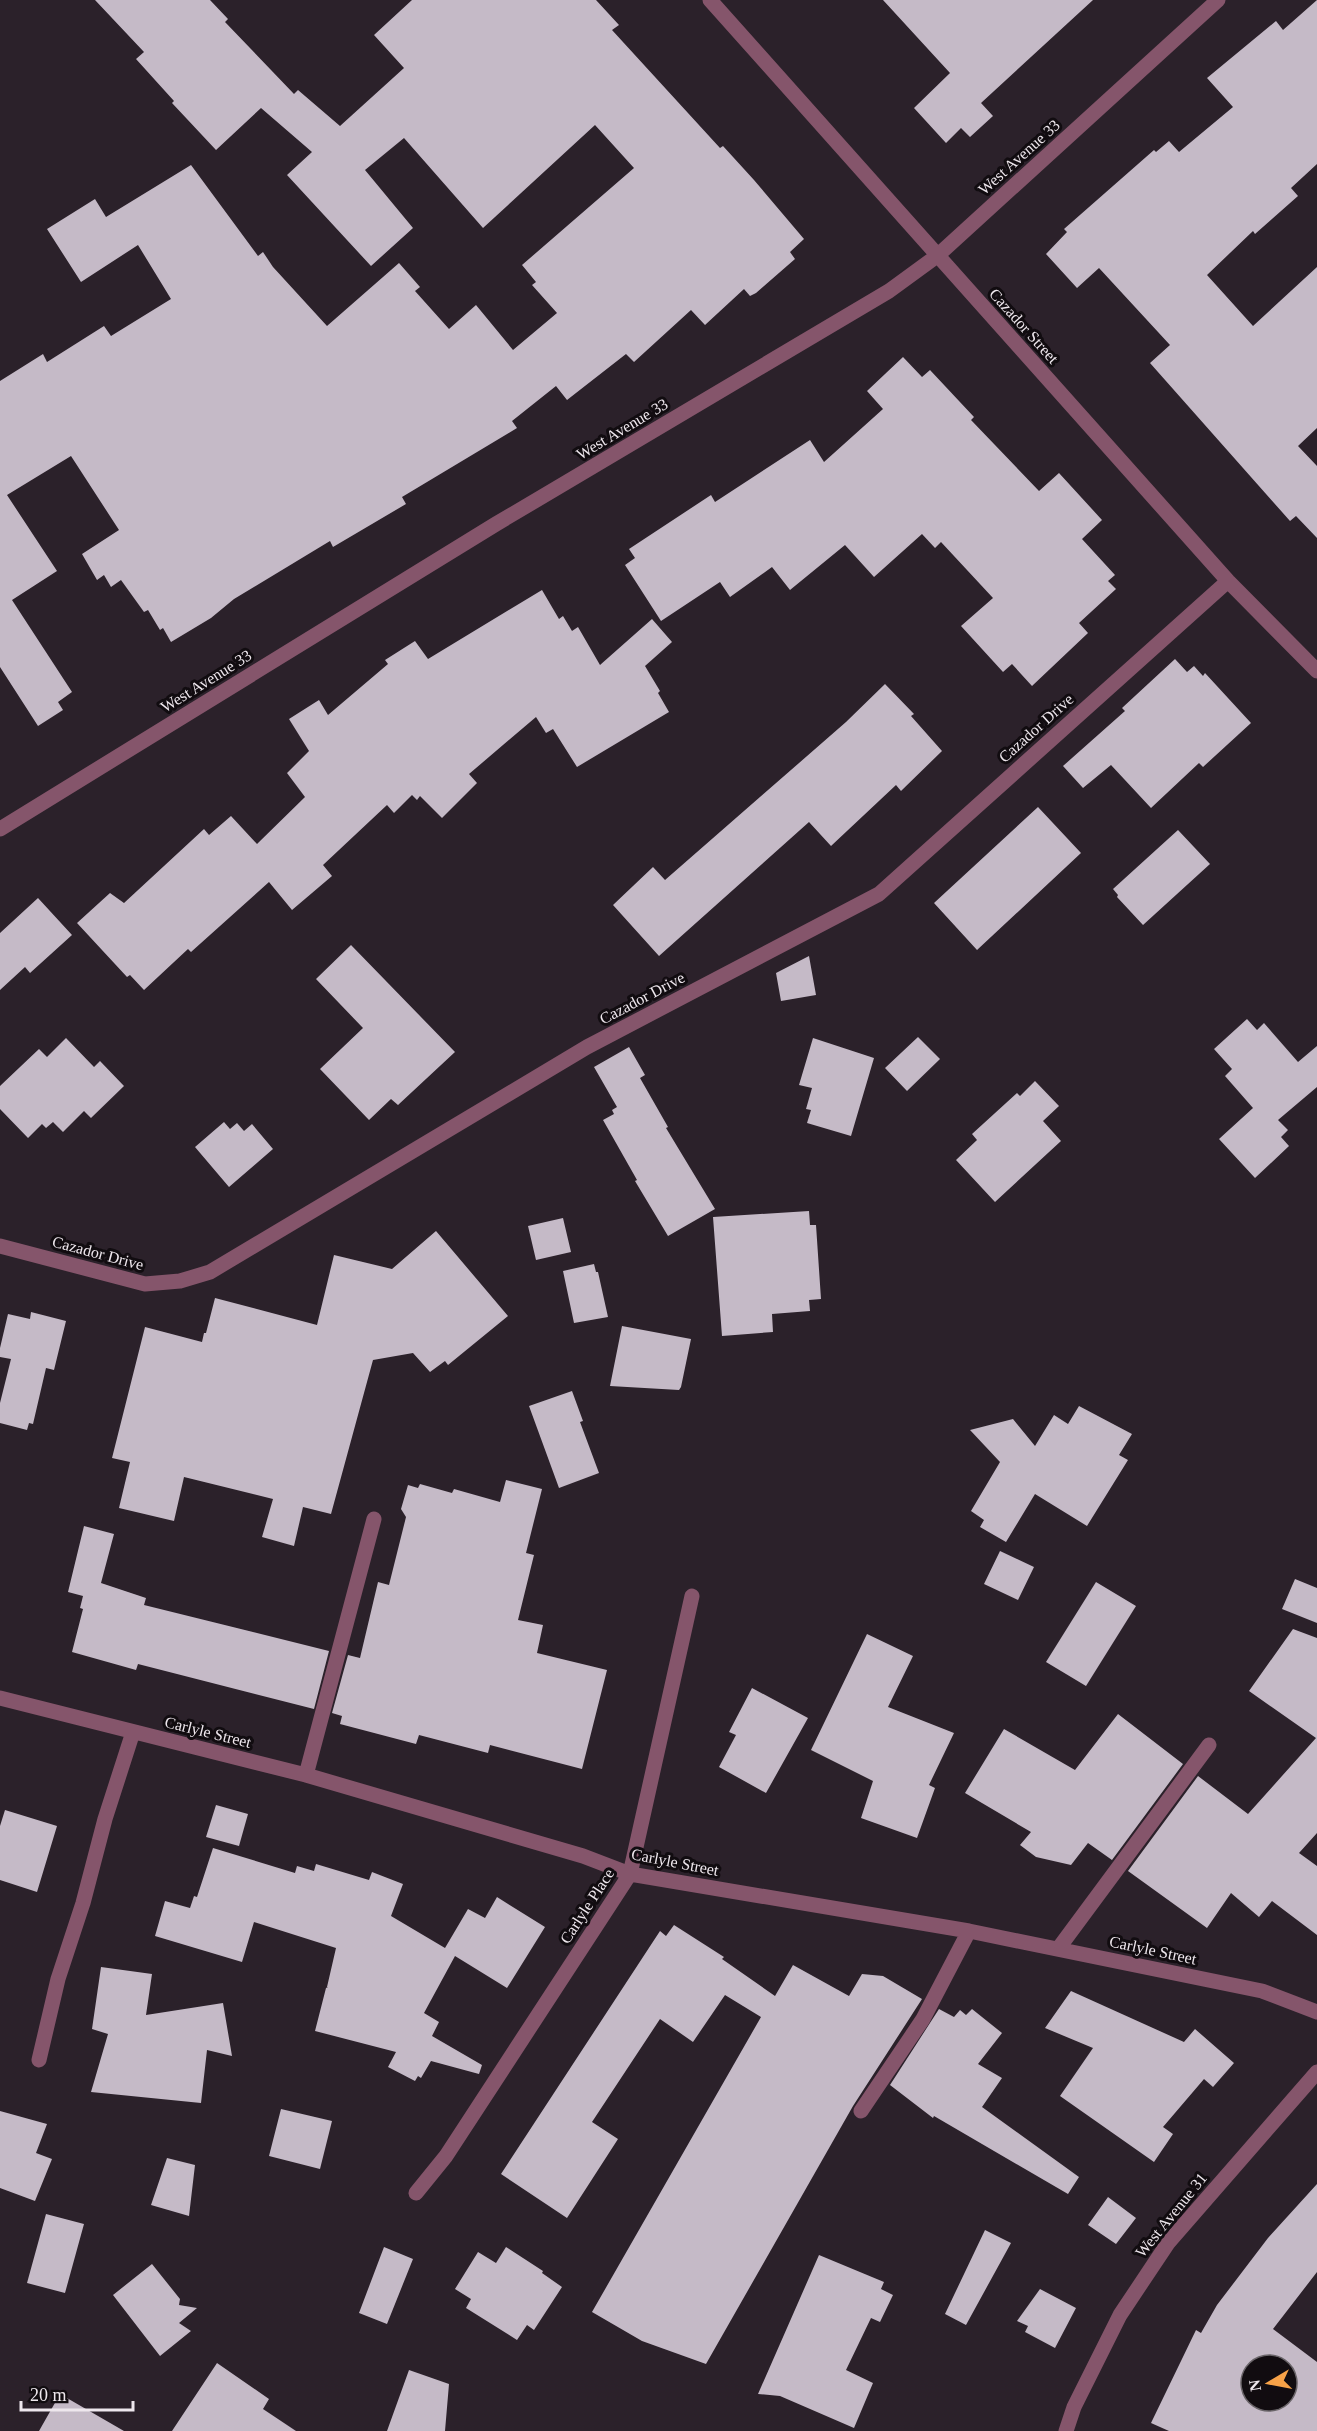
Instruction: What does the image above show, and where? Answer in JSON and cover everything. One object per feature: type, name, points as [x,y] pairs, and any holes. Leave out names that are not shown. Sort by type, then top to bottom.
[{"type":"street","name":"Cazador Street","points":[[710,0],[1228,581],[1317,671]]},
{"type":"street","name":"West Avenue 33","points":[[0,829],[486,531],[889,291],[937,256],[1218,0]]},
{"type":"street","name":"Cazador Drive","points":[[0,1246],[145,1284],[180,1281],[210,1272],[586,1047],[879,894],[1228,581]]},
{"type":"street","points":[[306,1776],[374,1519]]},
{"type":"street","name":"Carlyle Place","points":[[416,2193],[447,2156],[630,1874],[692,1596]]},
{"type":"street","name":"Carlyle Street","points":[[0,1698],[306,1776],[583,1856],[630,1874],[969,1931],[1262,1991],[1317,2012]]},
{"type":"street","points":[[39,2060],[58,1979],[83,1903],[105,1819],[134,1732]]},
{"type":"street","points":[[1058,1949],[1209,1745]]},
{"type":"street","points":[[861,2111],[923,2019],[969,1931]]},
{"type":"street","name":"West Avenue 31","points":[[1066,2431],[1074,2407],[1120,2315],[1168,2243],[1317,2072]]},
{"type":"building","points":[[95,0],[210,0],[228,19],[225,22],[294,94],[298,90],[340,126],[404,68],[374,35],[412,0],[596,0],[619,25],[612,30],[720,148],[723,146],[804,239],[790,252],[795,259],[756,293],[750,296],[744,289],[705,325],[691,310],[634,362],[626,354],[567,400],[556,386],[512,421],[517,428],[402,497],[406,504],[333,547],[330,541],[234,599],[211,618],[171,642],[163,628],[160,630],[148,610],[144,612],[121,580],[111,587],[104,575],[97,580],[82,554],[119,530],[71,456],[7,495],[57,571],[12,600],[72,692],[58,702],[63,710],[38,726],[0,667],[0,381],[43,354],[47,362],[104,326],[111,336],[171,299],[138,245],[81,282],[47,229],[95,199],[106,217],[191,165],[258,256],[263,252],[273,267],[327,326],[399,263],[420,287],[415,291],[449,329],[476,305],[513,350],[557,313],[532,285],[536,282],[522,265],[634,168],[595,125],[483,228],[404,138],[365,170],[413,228],[371,266],[287,175],[312,152],[261,108],[216,150],[172,103],[174,101],[136,59],[144,52]]},
{"type":"building","points":[[883,0],[1093,0],[981,103],[993,116],[970,137],[961,128],[946,143],[914,108],[950,73]]},
{"type":"building","points":[[1317,0],[1317,164],[1291,188],[1298,196],[1255,234],[1253,231],[1207,275],[1253,326],[1317,267],[1317,428],[1298,446],[1317,466],[1317,538],[1296,516],[1290,521],[1150,363],[1170,345],[1099,268],[1077,288],[1046,254],[1067,232],[1064,229],[1154,150],[1156,152],[1169,141],[1179,152],[1233,107],[1207,78],[1276,21],[1283,30]]},
{"type":"building","points":[[903,357],[922,377],[930,370],[974,417],[971,420],[1039,491],[1059,473],[1102,520],[1082,539],[1115,575],[1108,581],[1116,589],[1079,623],[1088,633],[1032,686],[1012,664],[1003,672],[961,626],[993,598],[941,542],[935,548],[922,534],[874,577],[845,545],[790,590],[772,567],[730,597],[720,582],[661,621],[625,565],[635,558],[629,549],[711,495],[715,502],[810,440],[824,462],[883,409],[867,391]]},
{"type":"building","points":[[542,590],[559,619],[563,616],[572,631],[578,627],[600,665],[652,619],[672,642],[645,666],[669,712],[577,767],[553,729],[546,733],[536,717],[469,774],[477,783],[442,818],[420,796],[417,800],[412,795],[394,813],[387,805],[323,865],[332,876],[292,910],[269,882],[191,952],[188,949],[144,990],[130,975],[127,977],[77,923],[110,893],[124,903],[204,829],[209,835],[231,816],[257,844],[305,797],[287,773],[309,751],[289,719],[319,700],[328,715],[388,664],[385,660],[415,641],[428,659]]},
{"type":"building","points":[[1175,659],[1187,672],[1194,666],[1203,676],[1205,673],[1251,723],[1203,767],[1199,763],[1151,808],[1111,765],[1083,788],[1063,766],[1125,711],[1122,708]]},
{"type":"building","points":[[885,684],[914,714],[911,716],[942,751],[901,791],[896,785],[831,846],[809,822],[659,956],[613,905],[653,867],[665,880],[846,722]]},
{"type":"building","points":[[1038,807],[1081,853],[977,950],[934,903]]},
{"type":"building","points":[[1178,830],[1210,864],[1143,925],[1117,897],[1113,889]]},
{"type":"building","points":[[38,898],[72,935],[30,973],[25,967],[0,990],[0,933]]},
{"type":"building","points":[[351,945],[455,1052],[398,1105],[391,1099],[369,1120],[320,1069],[363,1028],[316,979]]},
{"type":"building","points":[[809,956],[816,995],[781,1001],[776,973]]},
{"type":"building","points":[[1247,1019],[1257,1030],[1264,1023],[1298,1062],[1317,1046],[1317,1087],[1278,1120],[1288,1130],[1281,1137],[1289,1146],[1255,1178],[1219,1139],[1253,1108],[1225,1076],[1232,1069],[1214,1049]]},
{"type":"building","points":[[918,1037],[940,1059],[907,1091],[885,1068]]},
{"type":"building","points":[[66,1038],[94,1067],[100,1061],[124,1086],[91,1118],[84,1111],[63,1132],[53,1122],[46,1128],[42,1124],[28,1138],[0,1109],[0,1086],[39,1049],[47,1057]]},
{"type":"building","points":[[813,1038],[874,1058],[851,1136],[807,1123],[811,1110],[806,1109],[812,1088],[799,1085]]},
{"type":"building","points":[[629,1047],[645,1075],[640,1078],[668,1127],[666,1128],[715,1209],[668,1236],[635,1181],[637,1180],[603,1120],[614,1114],[612,1110],[617,1107],[594,1067]]},
{"type":"building","points":[[1035,1081],[1059,1106],[1043,1121],[1061,1141],[995,1202],[956,1160],[977,1140],[972,1134],[1017,1093],[1020,1096]]},
{"type":"building","points":[[224,1122],[230,1129],[237,1123],[244,1131],[252,1124],[273,1149],[229,1187],[195,1147]]},
{"type":"building","points":[[809,1211],[810,1225],[816,1225],[821,1299],[809,1300],[810,1311],[772,1314],[773,1332],[722,1336],[713,1217]]},
{"type":"building","points":[[563,1218],[571,1252],[536,1260],[528,1226]]},
{"type":"building","points":[[436,1231],[508,1316],[448,1365],[445,1361],[430,1372],[413,1353],[373,1360],[331,1514],[303,1507],[294,1546],[262,1537],[273,1499],[184,1477],[174,1521],[119,1508],[130,1462],[112,1458],[145,1327],[202,1342],[215,1298],[317,1325],[334,1255],[392,1269]]},
{"type":"building","points":[[594,1264],[598,1272],[608,1317],[574,1323],[563,1271]]},
{"type":"building","points":[[31,1312],[66,1321],[54,1370],[46,1368],[33,1424],[29,1423],[27,1430],[0,1423],[0,1403],[11,1359],[0,1357],[0,1348],[8,1314],[30,1319]]},
{"type":"building","points":[[622,1326],[691,1339],[679,1390],[610,1386]]},
{"type":"building","points":[[572,1391],[583,1421],[580,1422],[599,1473],[559,1488],[529,1406]]},
{"type":"building","points":[[1079,1406],[1132,1434],[1119,1455],[1128,1460],[1087,1526],[1035,1494],[1006,1542],[980,1527],[984,1520],[971,1511],[1000,1462],[970,1430],[1013,1419],[1035,1446],[1054,1415],[1068,1424]]},
{"type":"building","points":[[506,1480],[542,1489],[526,1553],[534,1555],[518,1620],[543,1625],[537,1653],[607,1670],[582,1769],[490,1745],[488,1753],[419,1735],[416,1744],[340,1724],[342,1716],[332,1713],[348,1655],[360,1658],[378,1582],[389,1585],[406,1517],[401,1509],[408,1485],[418,1488],[420,1484],[452,1493],[454,1489],[500,1502]]},
{"type":"building","points":[[84,1526],[114,1534],[101,1583],[146,1598],[144,1605],[329,1651],[314,1709],[138,1664],[136,1670],[72,1652],[83,1609],[80,1608],[83,1596],[68,1592]]},
{"type":"building","points":[[1000,1551],[1034,1567],[1018,1600],[984,1584]]},
{"type":"building","points":[[1295,1579],[1317,1588],[1317,1623],[1282,1609]]},
{"type":"building","points":[[1096,1582],[1136,1606],[1086,1686],[1046,1662]]},
{"type":"building","points":[[1293,1629],[1317,1638],[1317,1833],[1299,1853],[1317,1866],[1317,1935],[1272,1901],[1259,1917],[1231,1893],[1207,1928],[1128,1871],[1198,1776],[1248,1814],[1316,1738],[1249,1691]]},
{"type":"building","points":[[867,1634],[913,1656],[888,1707],[954,1733],[929,1785],[935,1788],[917,1838],[861,1818],[873,1781],[811,1750]]},
{"type":"building","points":[[752,1688],[808,1718],[766,1793],[719,1767],[736,1735],[729,1732]]},
{"type":"building","points":[[1118,1714],[1183,1764],[1112,1860],[1088,1843],[1071,1865],[1036,1857],[1020,1845],[1031,1832],[965,1793],[1004,1729],[1075,1770]]},
{"type":"building","points":[[216,1805],[248,1814],[239,1846],[206,1837]]},
{"type":"building","points":[[5,1810],[57,1826],[37,1892],[0,1880],[0,1826]]},
{"type":"building","points":[[213,1848],[295,1873],[297,1866],[314,1871],[316,1864],[369,1880],[372,1872],[403,1884],[391,1916],[445,1948],[468,1909],[485,1918],[497,1897],[545,1927],[507,1988],[455,1956],[424,2013],[439,2022],[432,2036],[482,2065],[479,2074],[431,2061],[421,2078],[418,2076],[415,2081],[388,2067],[396,2052],[315,2031],[328,1987],[336,1948],[254,1922],[242,1962],[155,1936],[165,1901],[190,1908],[194,1896],[197,1897]]},
{"type":"building","points":[[674,1925],[724,1957],[722,1959],[775,1996],[793,1965],[849,1996],[862,1974],[883,1976],[922,1999],[853,2106],[706,2364],[642,2341],[592,2312],[761,2017],[725,1995],[693,2042],[660,2019],[592,2122],[618,2139],[567,2218],[501,2174],[660,1931],[666,1936]]},
{"type":"building","points":[[101,1967],[152,1974],[146,2015],[223,2003],[232,2056],[207,2050],[201,2103],[91,2092],[108,2034],[92,2029]]},
{"type":"building","points":[[1071,1991],[1184,2042],[1195,2029],[1234,2063],[1213,2087],[1204,2079],[1163,2127],[1173,2134],[1154,2162],[1060,2096],[1093,2048],[1045,2028]]},
{"type":"building","points":[[939,2009],[954,2017],[960,2010],[966,2015],[972,2009],[1002,2033],[978,2064],[1002,2078],[982,2107],[1079,2177],[1068,2194],[934,2116],[933,2118],[890,2085]]},
{"type":"building","points":[[281,2109],[332,2121],[320,2169],[269,2156]]},
{"type":"building","points":[[0,2111],[47,2124],[36,2153],[52,2159],[35,2201],[0,2188]]},
{"type":"building","points":[[167,2158],[195,2165],[189,2216],[151,2205]]},
{"type":"building","points":[[1317,2184],[1317,2272],[1273,2329],[1317,2362],[1317,2431],[1169,2431],[1151,2423],[1196,2330],[1201,2333],[1217,2305],[1268,2238]]},
{"type":"building","points":[[1108,2197],[1136,2218],[1116,2244],[1088,2225]]},
{"type":"building","points":[[46,2214],[84,2224],[65,2293],[27,2283]]},
{"type":"building","points":[[985,2230],[1011,2243],[966,2325],[945,2314]]},
{"type":"building","points":[[384,2247],[413,2259],[387,2324],[359,2313]]},
{"type":"building","points":[[506,2247],[543,2271],[542,2273],[562,2287],[534,2330],[527,2325],[517,2340],[466,2308],[471,2299],[455,2289],[478,2252],[496,2263]]},
{"type":"building","points":[[819,2255],[884,2282],[881,2289],[893,2295],[880,2322],[871,2318],[846,2370],[873,2383],[854,2428],[780,2396],[758,2394]]},
{"type":"building","points":[[152,2264],[180,2299],[179,2305],[197,2308],[179,2323],[191,2331],[160,2356],[113,2295]]},
{"type":"building","points":[[1040,2289],[1076,2308],[1055,2348],[1025,2332],[1028,2326],[1017,2321]]},
{"type":"building","points":[[217,2363],[269,2399],[263,2409],[296,2431],[172,2431]]},
{"type":"building","points":[[409,2370],[449,2384],[445,2431],[387,2431]]},
{"type":"building","points":[[60,2394],[124,2431],[39,2431]]}]
